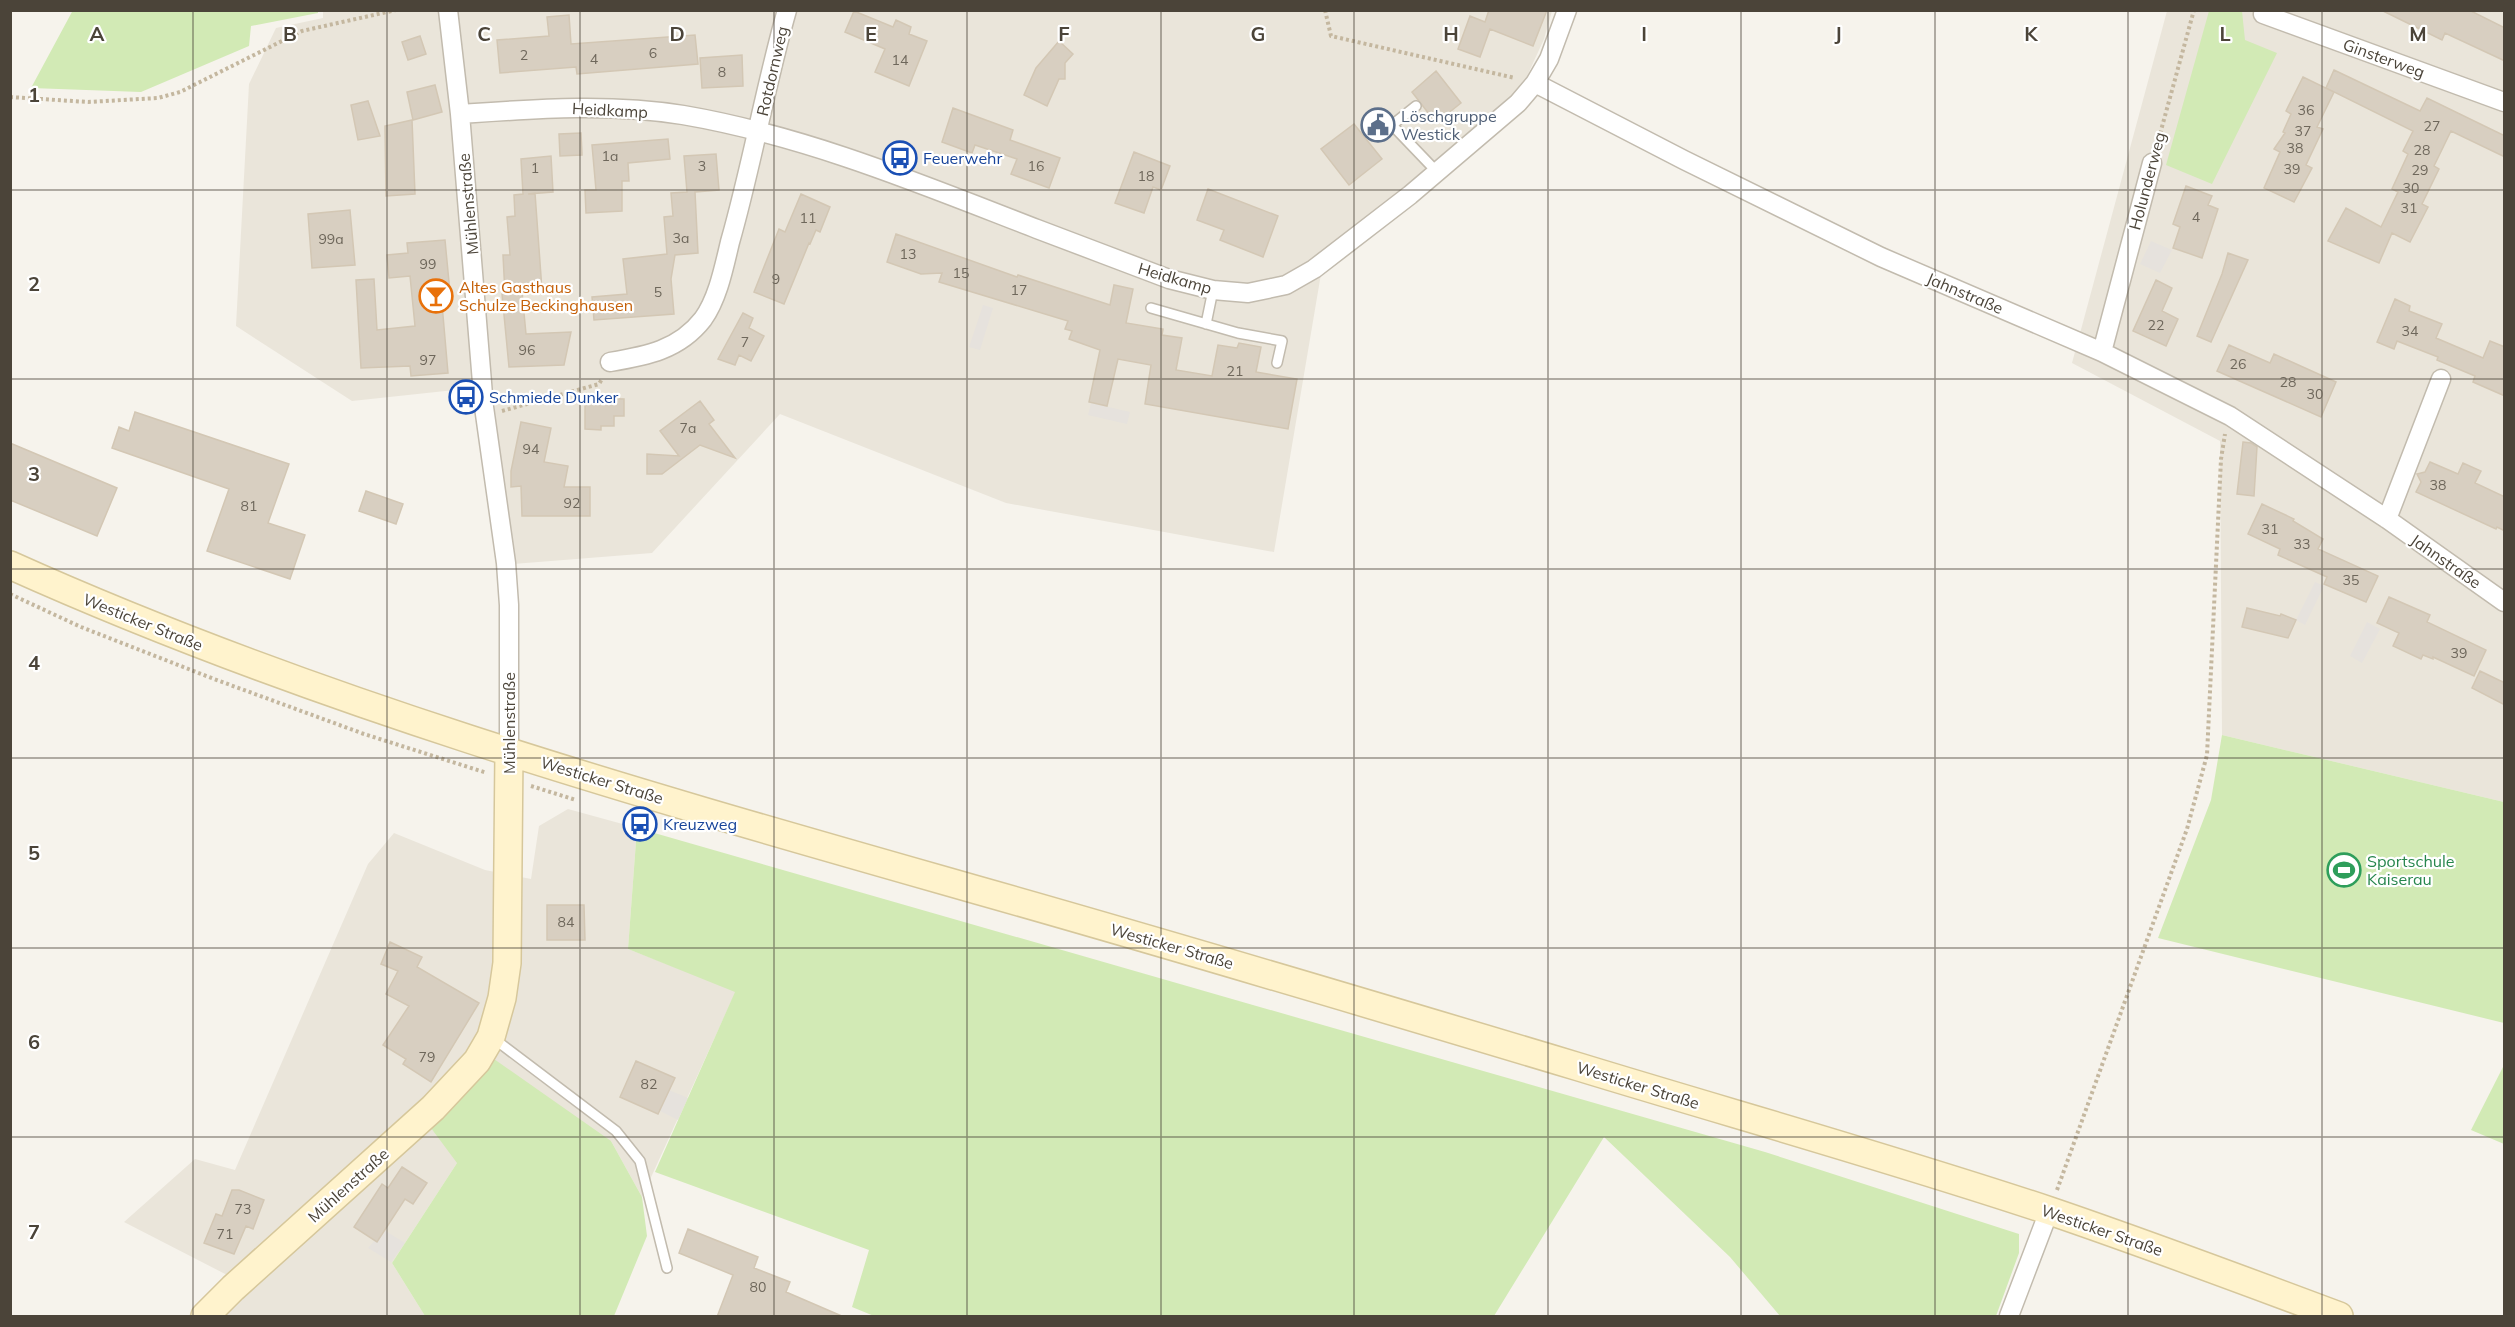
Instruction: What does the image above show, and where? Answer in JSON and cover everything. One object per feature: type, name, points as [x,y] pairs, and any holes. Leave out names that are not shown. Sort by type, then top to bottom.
[{"type":"street","name":"Mühlenstraße","points":[[205,1317],[233,1288],[433,1108],[477,1061],[491,1037],[502,998],[507,963],[508,595],[485,416],[460,114],[448,10]]},
{"type":"street","name":"Rotdornweg","points":[[758,131],[787,10]]},
{"type":"street","name":"Heidkamp","points":[[460,114],[571,107],[619,109],[681,115],[758,131],[839,155],[1169,279],[1213,290],[1248,293],[1286,285],[1314,269],[1437,172],[1518,103],[1535,83],[1549,59],[1567,10]]},
{"type":"street","name":"Ginsterweg","points":[[2263,14],[2505,102]]},
{"type":"street","name":"Jahnstraße","points":[[1535,83],[1684,160],[1881,257],[2102,352],[2230,416],[2387,519],[2505,602]]},
{"type":"street","points":[[610,362],[653,355],[680,341],[703,318],[718,285],[758,131]]},
{"type":"street","name":"Holunderweg","points":[[2102,352],[2152,163]]},
{"type":"street","points":[[2387,519],[2441,379]]},
{"type":"street","name":"Westicker Straße","points":[[10,565],[96,604],[223,655],[509,751],[840,852],[1410,1017],[2049,1211],[2339,1317]]},
{"type":"street","points":[[2009,1317],[2049,1211]]},
{"type":"lane","points":[[1416,106],[1392,125],[1437,172]]},
{"type":"lane","points":[[1206,324],[1213,290]]},
{"type":"lane","points":[[1151,308],[1206,324],[1282,341],[1278,363]]},
{"type":"lane","points":[[491,1037],[616,1131],[640,1161],[668,1268]]},
{"type":"path","points":[[10,97],[88,102],[158,98],[180,92],[302,31],[396,10]]},
{"type":"path","points":[[1325,10],[1331,36],[1535,83]]},
{"type":"path","name":"Holunderweg","points":[[2152,163],[2194,10]]},
{"type":"path","points":[[485,416],[599,384],[610,362]]},
{"type":"path","points":[[2049,1211],[2187,829],[2207,754],[2221,459],[2230,416]]},
{"type":"shaded area","points":[[323,11],[1552,11],[1544,39],[1523,85],[1323,262],[1274,552],[1006,503],[780,414],[652,553],[513,564],[492,386],[352,401],[236,326],[249,84],[276,28],[323,18]]},
{"type":"shaded area","points":[[2167,11],[2504,11],[2504,802],[2222,735],[2220,441],[2072,363]]},
{"type":"shaded area","points":[[2151,241],[2172,250],[2160,273],[2140,264]]},
{"type":"shaded area","points":[[983,305],[993,308],[980,350],[969,347]]},
{"type":"shaded area","points":[[1091,403],[1130,412],[1127,424],[1088,415]]},
{"type":"shaded area","points":[[2315,582],[2324,586],[2305,625],[2296,620]]},
{"type":"shaded area","points":[[2367,622],[2380,629],[2362,663],[2350,656]]},
{"type":"shaded area","points":[[568,809],[637,828],[628,949],[736,991],[642,1197],[611,1141],[457,1163],[392,1263],[425,1316],[188,1316],[231,1277],[124,1222],[195,1159],[235,1170],[368,864],[394,833],[485,870],[531,879],[539,826]]},
{"type":"shaded area","points":[[669,1090],[688,1098],[678,1120],[660,1111]]},
{"type":"shaded area","points":[[384,1230],[405,1243],[391,1262],[368,1248]]},
{"type":"green space","points":[[73,10],[318,10],[318,13],[251,26],[249,46],[141,92],[31,88]]},
{"type":"green space","points":[[2209,11],[2242,11],[2245,40],[2277,53],[2212,184],[2166,165]]},
{"type":"green space","name":"Sportschule Kaiserau","points":[[2222,735],[2504,802],[2504,1023],[2158,938],[2211,800]]},
{"type":"green space","points":[[637,828],[1765,1152],[2019,1234],[2019,1253],[1996,1316],[1780,1316],[1730,1257],[1604,1137],[1494,1316],[874,1316],[852,1307],[869,1250],[655,1172],[735,992],[628,949]]},
{"type":"green space","points":[[494,1059],[611,1141],[642,1197],[647,1236],[614,1316],[425,1316],[392,1263],[457,1163],[431,1128]]},
{"type":"green space","points":[[2504,1065],[2504,1144],[2471,1130]]},
{"type":"building","points":[[1489,10],[1547,10],[1533,46],[1490,29],[1480,57],[1458,49],[1470,16],[1485,22]]},
{"type":"building","points":[[2381,10],[2469,10],[2505,28],[2505,61],[2445,33],[2442,40]]},
{"type":"building","points":[[854,11],[893,27],[896,20],[911,27],[909,34],[927,41],[909,86],[875,72],[885,49],[845,32]]},
{"type":"building","points":[[569,15],[571,44],[695,35],[698,64],[577,74],[576,67],[500,73],[497,40],[549,36],[547,17]]},
{"type":"building","points":[[420,36],[426,54],[408,60],[402,42]]},
{"type":"building","points":[[1059,41],[1073,54],[1065,63],[1065,79],[1059,79],[1047,106],[1024,95],[1036,68]]},
{"type":"building","points":[[742,55],[743,86],[702,88],[700,58]]},
{"type":"building","points":[[2334,70],[2420,111],[2427,98],[2505,136],[2505,157],[2451,131],[2434,166],[2439,169],[2422,204],[2428,207],[2410,242],[2392,233],[2379,263],[2328,241],[2346,208],[2381,227],[2398,192],[2392,189],[2408,154],[2403,151],[2413,131],[2326,88]]},
{"type":"building","points":[[1436,71],[1461,103],[1436,123],[1412,92]]},
{"type":"building","points":[[2303,77],[2334,92],[2317,127],[2323,129],[2306,165],[2312,168],[2294,202],[2264,188],[2280,152],[2274,149],[2285,133],[2283,132],[2291,114],[2286,111]]},
{"type":"building","points":[[435,85],[442,112],[413,120],[407,92]]},
{"type":"building","points":[[368,101],[380,136],[358,140],[351,105]]},
{"type":"building","points":[[953,108],[1013,130],[1010,140],[1060,158],[1049,188],[1011,174],[1017,159],[975,145],[972,153],[942,142]]},
{"type":"building","points":[[412,120],[415,194],[386,196],[385,126]]},
{"type":"building","points":[[1354,124],[1382,159],[1349,185],[1321,149]]},
{"type":"building","points":[[581,133],[582,155],[560,156],[559,134]]},
{"type":"building","points":[[668,139],[670,159],[628,163],[629,181],[622,181],[622,211],[586,213],[585,190],[596,190],[592,145]]},
{"type":"building","points":[[1134,152],[1170,166],[1161,190],[1153,187],[1144,213],[1115,203]]},
{"type":"building","points":[[716,154],[719,190],[695,192],[698,253],[675,255],[671,279],[674,314],[594,320],[592,297],[627,294],[623,259],[667,254],[664,217],[673,216],[671,193],[687,192],[684,156]]},
{"type":"building","points":[[551,156],[553,192],[535,193],[542,290],[522,292],[526,334],[571,332],[564,365],[509,367],[502,294],[505,294],[503,255],[510,255],[507,217],[515,216],[514,195],[523,194],[521,159]]},
{"type":"building","points":[[2186,186],[2212,196],[2208,205],[2218,209],[2202,258],[2173,248],[2180,227],[2173,224]]},
{"type":"building","points":[[1208,189],[1278,216],[1263,257],[1220,240],[1224,230],[1197,220]]},
{"type":"building","points":[[801,194],[830,207],[820,232],[816,230],[809,243],[784,304],[754,292],[779,229],[785,232]]},
{"type":"building","points":[[350,210],[355,265],[312,268],[308,214]]},
{"type":"building","points":[[896,234],[1017,277],[1018,275],[1110,305],[1114,285],[1133,289],[1126,323],[1163,329],[1162,335],[1182,338],[1176,370],[1212,376],[1218,345],[1237,348],[1239,343],[1261,347],[1256,372],[1297,379],[1288,429],[1145,404],[1151,365],[1118,359],[1107,406],[1089,402],[1100,350],[1069,339],[1072,331],[1065,329],[1068,321],[939,282],[942,273],[921,274],[887,262]]},
{"type":"building","points":[[445,240],[451,303],[442,304],[448,373],[411,376],[410,366],[361,368],[356,280],[374,279],[377,330],[415,326],[410,276],[389,278],[387,255],[408,253],[407,243]]},
{"type":"building","points":[[2228,253],[2248,260],[2211,342],[2197,336]]},
{"type":"building","points":[[2156,280],[2172,288],[2162,311],[2178,319],[2166,346],[2133,331]]},
{"type":"building","points":[[2395,299],[2410,306],[2409,311],[2442,324],[2436,338],[2483,358],[2490,341],[2505,347],[2505,396],[2473,382],[2475,376],[2437,360],[2438,357],[2397,341],[2394,349],[2377,342]]},
{"type":"building","points":[[743,313],[753,318],[749,328],[764,336],[751,361],[739,355],[735,365],[718,359]]},
{"type":"building","points":[[2229,345],[2270,363],[2274,354],[2336,382],[2321,417],[2217,371]]},
{"type":"building","points":[[585,398],[624,399],[624,416],[614,416],[614,426],[601,426],[601,430],[585,429]]},
{"type":"building","points":[[700,401],[714,420],[709,424],[735,458],[700,445],[662,474],[647,474],[647,454],[679,456],[660,431]]},
{"type":"building","points":[[135,412],[289,464],[268,523],[305,535],[290,579],[207,551],[229,489],[112,448],[119,427],[129,431]]},
{"type":"building","points":[[521,422],[551,428],[544,462],[568,466],[564,487],[590,487],[590,516],[522,516],[521,486],[511,487],[511,471]]},
{"type":"building","points":[[2243,442],[2257,447],[2254,496],[2237,494]]},
{"type":"building","points":[[10,443],[117,488],[97,536],[10,500]]},
{"type":"building","points":[[2430,462],[2458,474],[2463,463],[2481,471],[2475,483],[2505,497],[2505,531],[2416,492],[2421,482],[2417,474],[2425,472]]},
{"type":"building","points":[[366,491],[403,504],[396,524],[359,511]]},
{"type":"building","points":[[2262,504],[2294,519],[2293,521],[2323,539],[2318,549],[2378,576],[2366,602],[2324,584],[2327,577],[2278,555],[2280,549],[2248,534]]},
{"type":"building","points":[[2389,597],[2430,615],[2427,622],[2486,650],[2474,676],[2433,657],[2433,659],[2423,655],[2421,659],[2393,646],[2399,633],[2377,623]]},
{"type":"building","points":[[2247,608],[2280,616],[2281,614],[2296,620],[2288,638],[2242,627]]},
{"type":"building","points":[[2480,671],[2505,683],[2505,705],[2472,688]]},
{"type":"building","points":[[547,905],[584,905],[585,940],[547,940]]},
{"type":"building","points":[[390,942],[422,957],[417,967],[479,1003],[431,1082],[403,1064],[406,1059],[383,1045],[409,1006],[386,994],[398,971],[381,964]]},
{"type":"building","points":[[636,1061],[675,1078],[658,1114],[620,1097]]},
{"type":"building","points":[[402,1167],[427,1183],[413,1204],[405,1199],[377,1242],[354,1227],[382,1184],[388,1188]]},
{"type":"building","points":[[232,1190],[239,1190],[264,1200],[253,1229],[246,1226],[234,1254],[204,1243],[216,1214],[222,1216]]},
{"type":"building","points":[[688,1229],[758,1257],[754,1268],[790,1282],[786,1292],[844,1317],[717,1317],[733,1275],[679,1253]]},
{"type":"place","name":"Löschgruppe Westick","points":[[1378,125]]},
{"type":"place","name":"Feuerwehr","points":[[900,158]]},
{"type":"place","name":"Altes Gasthaus Schulze Beckinghausen","points":[[436,296]]},
{"type":"place","name":"Schmiede Dunker","points":[[466,397]]},
{"type":"place","name":"Kreuzweg","points":[[640,824]]},
{"type":"place","name":"Sportschule Kaiserau","points":[[2344,870]]}]
